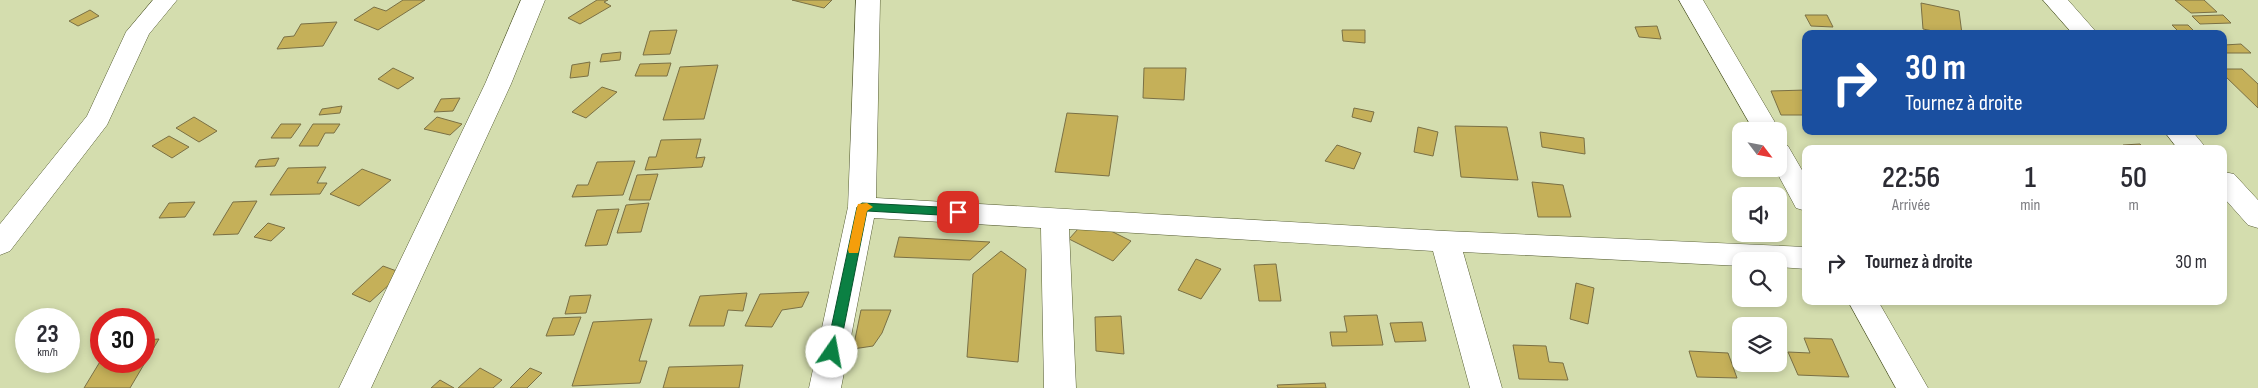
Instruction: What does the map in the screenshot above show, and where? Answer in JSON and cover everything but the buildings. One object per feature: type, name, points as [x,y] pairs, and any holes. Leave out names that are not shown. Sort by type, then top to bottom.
[{"type":"street","points":[[0,244],[98,119],[138,32],[165,0]]},
{"type":"street","points":[[355,388],[498,84],[533,0]]},
{"type":"street","points":[[825,388],[862,207],[868,0]]},
{"type":"street","points":[[1691,0],[1762,122]]},
{"type":"street","points":[[2055,0],[2082,30]]},
{"type":"street","points":[[2181,135],[2190,145]]},
{"type":"street","points":[[1788,168],[1802,194]]},
{"type":"street","points":[[2227,184],[2258,218]]},
{"type":"street","points":[[862,207],[1445,241],[1802,258]]},
{"type":"street","points":[[1055,217],[1060,388]]},
{"type":"street","points":[[1445,241],[1486,388]]},
{"type":"street","points":[[1865,305],[1912,388]]},
{"type":"slow traffic","points":[[853,250],[862,207],[867,207]]},
{"type":"route","points":[[832,352],[862,207],[958,212]]}]
